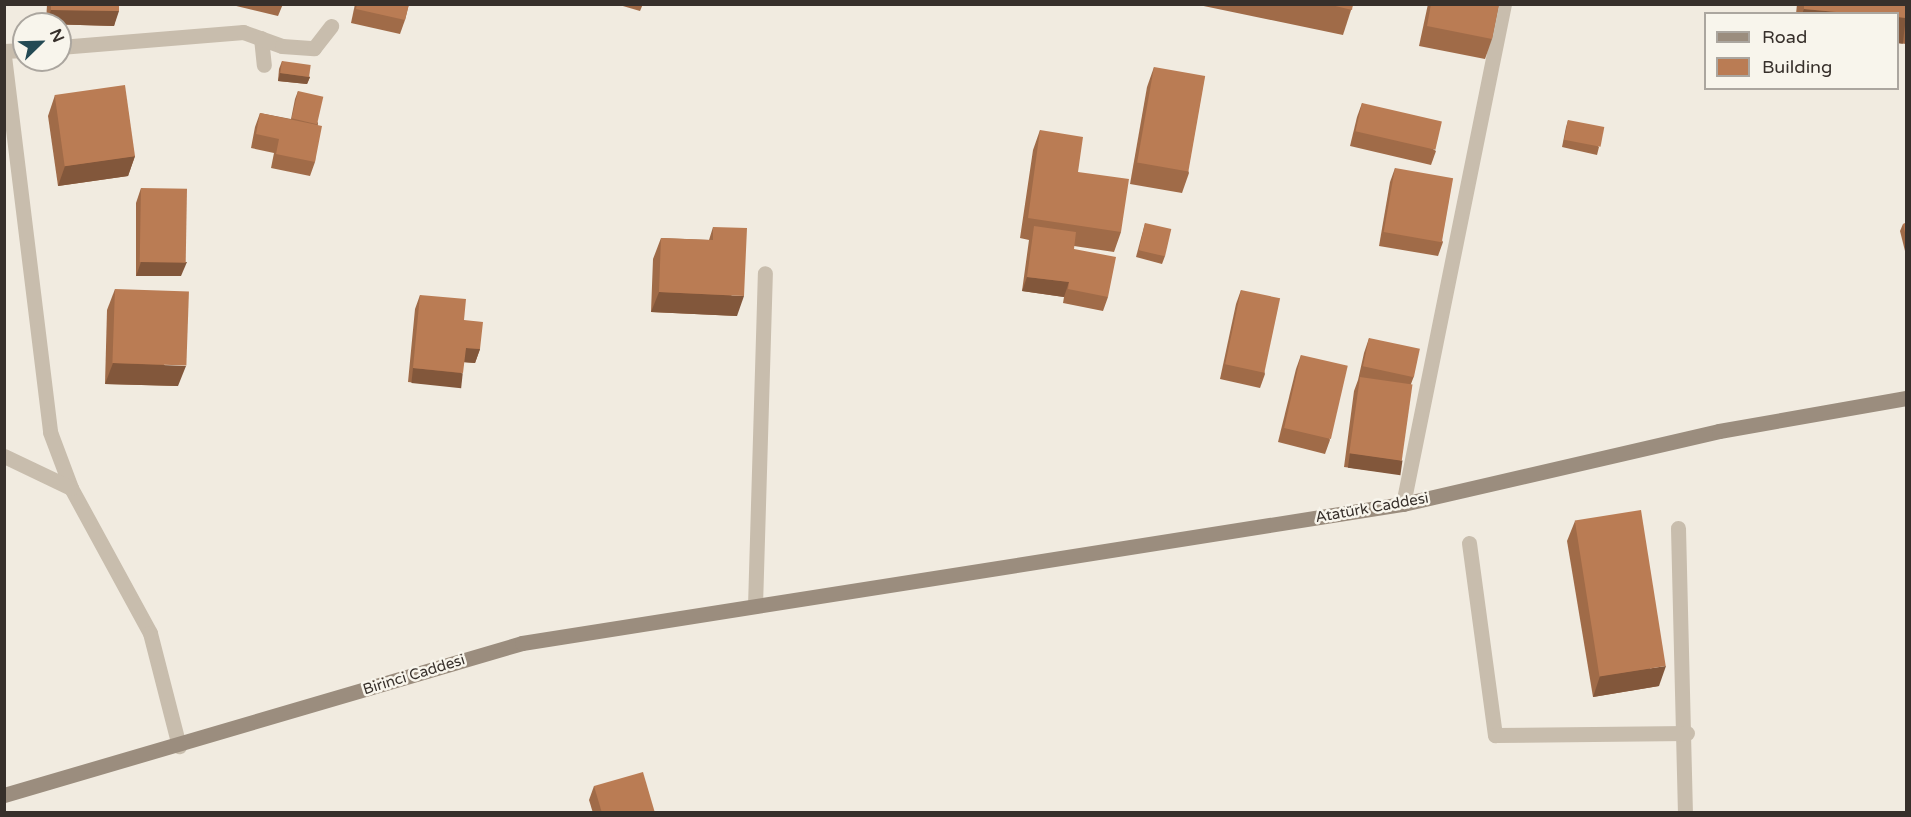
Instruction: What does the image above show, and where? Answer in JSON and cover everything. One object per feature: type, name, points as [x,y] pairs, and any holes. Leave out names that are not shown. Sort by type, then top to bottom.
[{"type":"street","points":[[1403,504],[1504,4]]},
{"type":"street","points":[[72,46],[243,32],[261,38],[314,48],[331,26]]},
{"type":"street","points":[[261,38],[264,65]]},
{"type":"street","points":[[4,56],[50,432],[70,488],[150,633],[179,746]]},
{"type":"street","points":[[755,606],[765,273]]},
{"type":"street","name":"Atatürk Caddesi","points":[[832,594],[1403,504],[1719,432],[1906,398]]},
{"type":"street","points":[[4,456],[70,488]]},
{"type":"street","points":[[1678,528],[1687,733],[1684,813]]},
{"type":"street","points":[[1469,543],[1495,735],[1687,733]]},
{"type":"street","name":"Birinci Caddesi","points":[[4,795],[179,746],[522,642],[832,594]]},
{"type":"building","points":[[51,4],[119,4],[119,11],[51,10]]},
{"type":"building","points":[[357,4],[409,4],[405,20],[356,9]]},
{"type":"building","points":[[1327,4],[1353,4],[1352,10]]},
{"type":"building","points":[[1431,4],[1499,4],[1492,39],[1427,26]]},
{"type":"building","points":[[1804,4],[1906,4],[1906,18],[1899,17],[1899,12],[1836,12],[1804,9]]},
{"type":"building","points":[[282,61],[311,65],[309,77],[280,73]]},
{"type":"building","points":[[1154,67],[1205,76],[1188,172],[1137,163]]},
{"type":"building","points":[[125,85],[135,156],[65,166],[55,95]]},
{"type":"building","points":[[298,91],[323,97],[317,124],[292,118]]},
{"type":"building","points":[[1362,103],[1442,121],[1435,150],[1355,131]]},
{"type":"building","points":[[260,113],[322,126],[315,162],[276,154],[279,139],[256,134]]},
{"type":"building","points":[[1568,120],[1604,127],[1601,147],[1564,140]]},
{"type":"building","points":[[1040,130],[1083,137],[1078,172],[1129,179],[1121,232],[1028,218]]},
{"type":"building","points":[[1395,168],[1453,178],[1442,242],[1384,232]]},
{"type":"building","points":[[141,188],[187,189],[186,263],[140,262]]},
{"type":"building","points":[[1145,223],[1171,229],[1165,256],[1139,250]]},
{"type":"building","points":[[1034,226],[1076,232],[1074,249],[1116,257],[1108,297],[1068,289],[1069,282],[1027,277]]},
{"type":"building","points":[[713,227],[747,228],[744,296],[659,292],[661,238],[713,240]]},
{"type":"building","points":[[115,289],[189,292],[186,366],[112,363]]},
{"type":"building","points":[[1241,290],[1280,298],[1264,373],[1225,364]]},
{"type":"building","points":[[420,295],[466,299],[464,320],[483,322],[480,349],[466,348],[463,373],[413,368]]},
{"type":"building","points":[[1369,338],[1420,349],[1414,377],[1363,366]]},
{"type":"building","points":[[1301,355],[1348,366],[1331,439],[1284,428]]},
{"type":"building","points":[[1360,377],[1412,384],[1402,461],[1349,453]]},
{"type":"building","points":[[1641,510],[1666,666],[1600,677],[1575,520]]},
{"type":"building","points":[[643,772],[655,813],[602,813],[594,786]]}]
